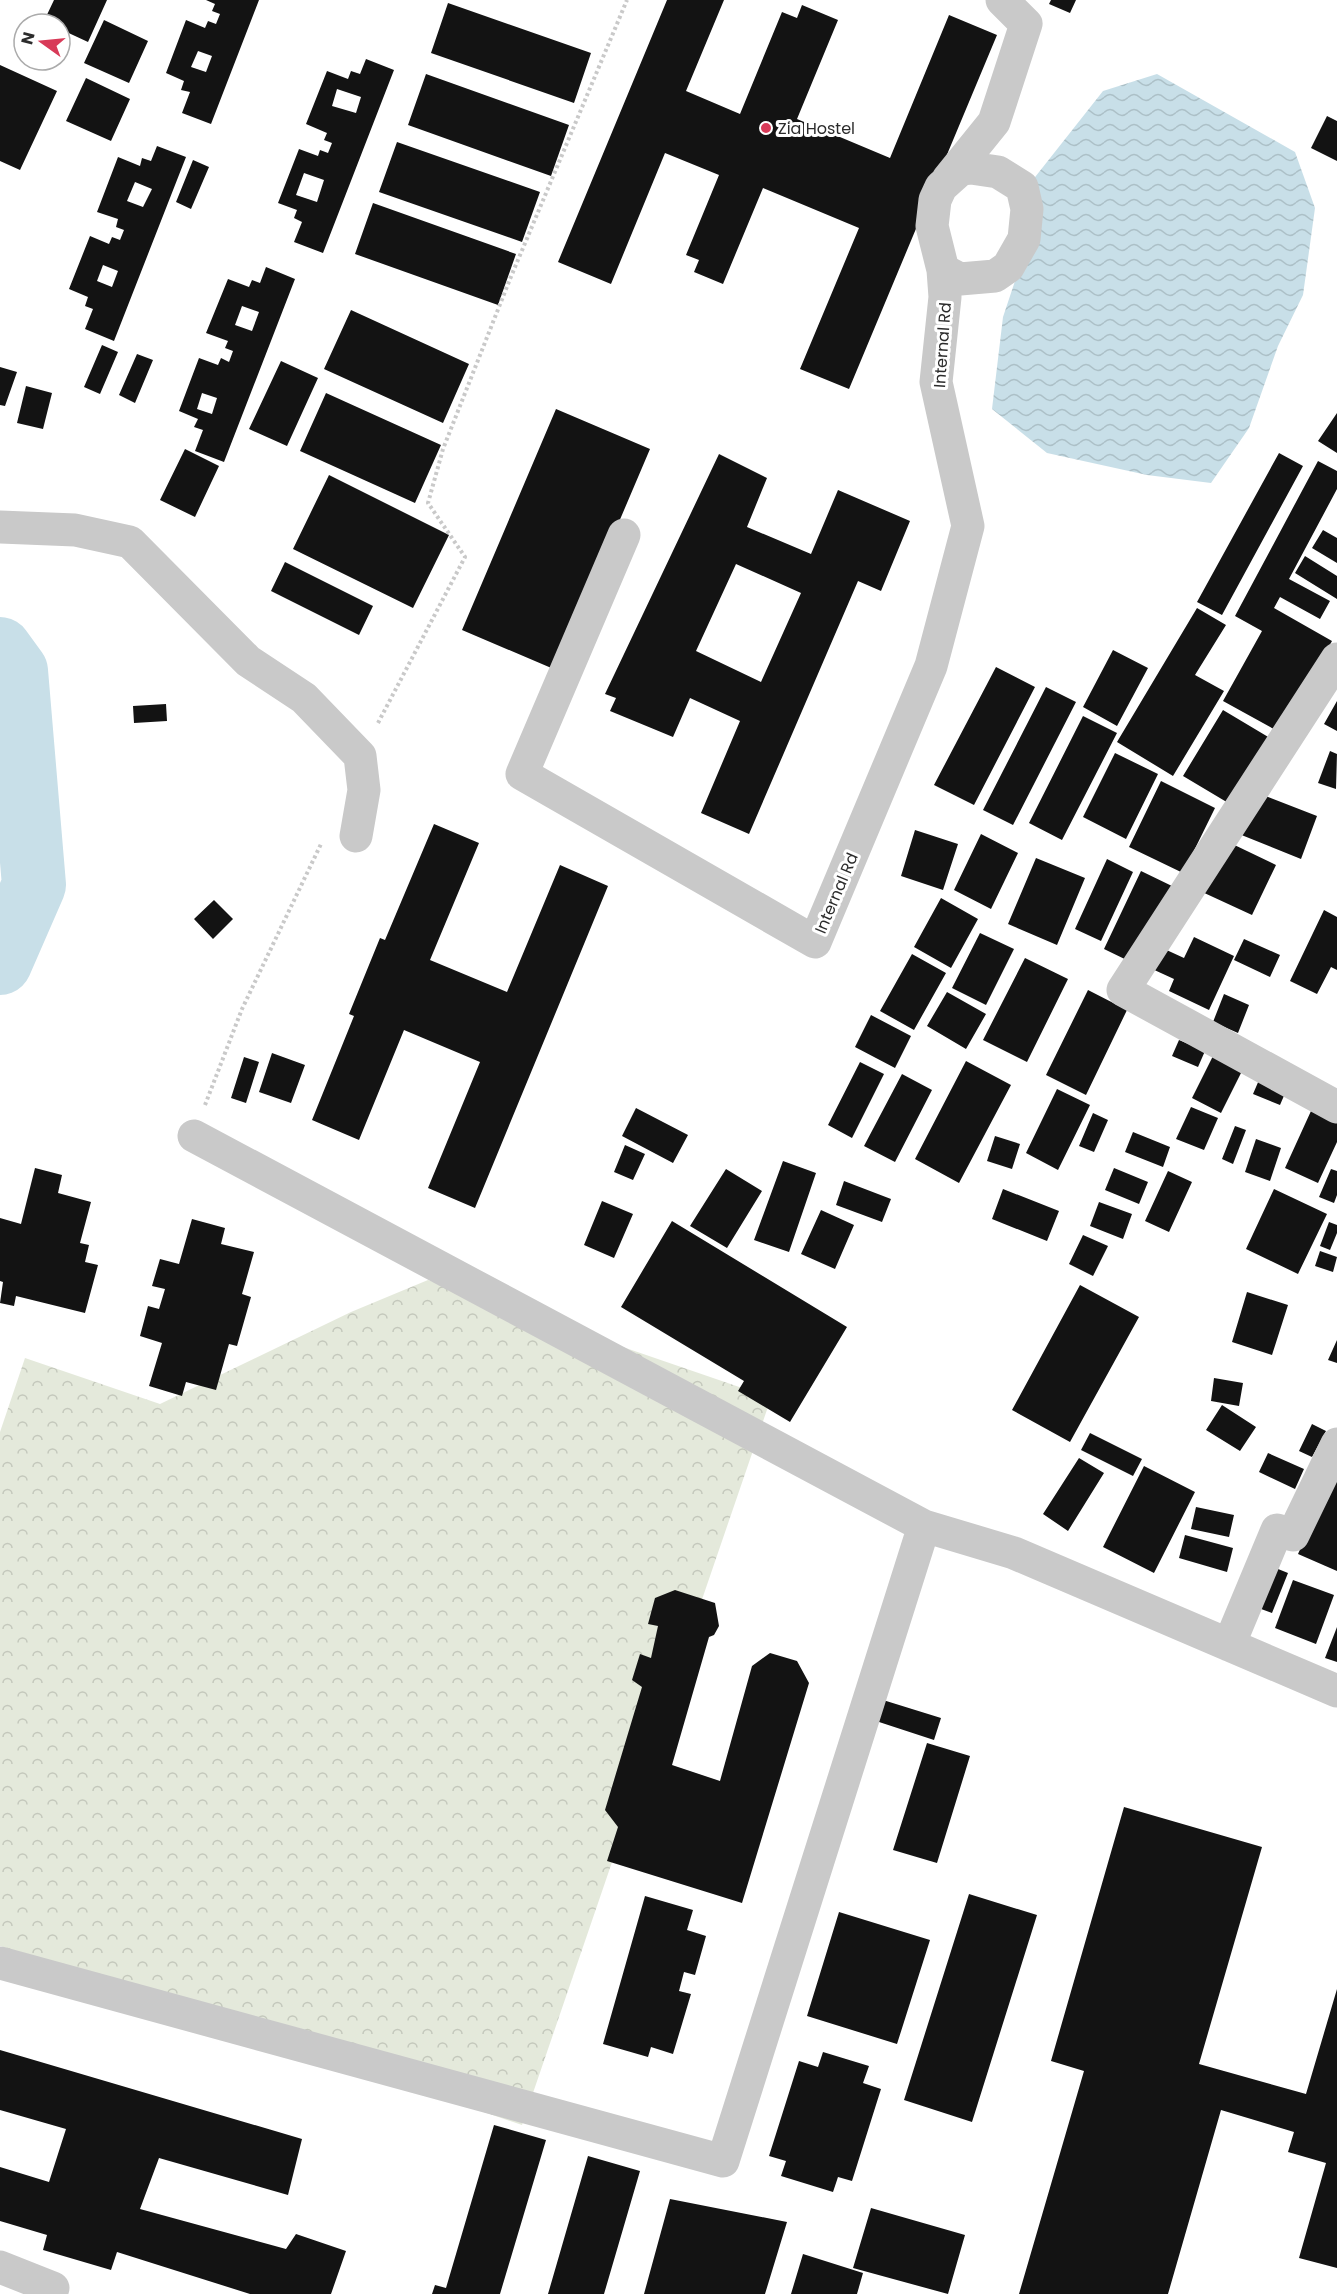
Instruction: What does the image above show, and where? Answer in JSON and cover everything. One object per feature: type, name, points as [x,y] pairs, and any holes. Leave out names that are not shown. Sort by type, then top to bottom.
[{"type":"street","points":[[941,188],[994,122],[1026,24],[1002,0]]},
{"type":"street","name":"Internal Rd","points":[[624,534],[522,774],[815,942],[931,666],[968,526],[936,382],[945,297],[943,270],[935,244],[932,212],[941,188],[961,169],[982,168],[998,172],[1022,187],[1027,209],[1024,239],[1008,267],[995,276],[960,279],[943,270]]},
{"type":"street","points":[[0,527],[75,530],[130,542],[248,661],[304,698],[360,756],[364,790],[356,836]]},
{"type":"street","points":[[1337,659],[1123,990],[1337,1107]]},
{"type":"street","points":[[194,1136],[924,1526],[1014,1553],[1337,1691]]},
{"type":"street","points":[[1229,1645],[1277,1530],[1293,1535],[1337,1444]]},
{"type":"street","points":[[0,1963],[723,2161],[924,1526]]},
{"type":"street","points":[[0,2267],[54,2288],[50,2294]]},
{"type":"path","points":[[360,756],[465,558],[428,503],[443,449],[510,279],[627,0]]},
{"type":"path","points":[[194,1136],[242,1009],[322,843]]},
{"type":"green space","points":[[428,1280],[771,1398],[522,2125],[0,1946],[0,1432],[25,1358],[160,1404],[351,1312]]},
{"type":"water","points":[[1157,74],[1295,152],[1315,208],[1303,295],[1278,346],[1249,428],[1211,483],[1147,475],[1047,453],[992,409],[1003,317],[1018,272],[1028,186],[1103,91]]},
{"type":"building","points":[[54,0],[107,0],[88,42],[72,35],[72,12],[48,12]]},
{"type":"building","points":[[206,0],[259,0],[211,124],[182,113],[190,92],[181,90],[184,81],[166,73],[186,20],[205,28],[208,21],[216,24],[220,14],[212,11],[215,4]],"holes":[[[198,51],[212,56],[206,72],[191,67]]]},
{"type":"building","points":[[667,0],[724,0],[686,91],[740,114],[782,12],[797,18],[802,5],[838,20],[797,119],[890,158],[949,15],[997,35],[849,389],[800,369],[859,228],[763,188],[723,284],[694,272],[699,260],[686,255],[719,175],[665,153],[611,284],[558,262]]},
{"type":"building","points":[[1051,0],[1076,0],[1070,13],[1049,4]]},
{"type":"building","points":[[448,3],[591,53],[574,103],[431,53]]},
{"type":"building","points":[[104,20],[148,41],[129,83],[84,63]]},
{"type":"building","points":[[366,59],[394,70],[323,253],[294,242],[302,222],[294,218],[297,210],[278,203],[299,149],[318,156],[320,150],[328,153],[332,143],[324,140],[327,133],[306,124],[327,71],[348,79],[351,71],[360,74]],"holes":[[[337,89],[361,97],[356,113],[332,106]],[[304,173],[324,180],[317,202],[296,195]]]},
{"type":"building","points":[[0,65],[57,91],[20,170],[0,161]]},
{"type":"building","points":[[426,74],[569,125],[551,176],[408,125]]},
{"type":"building","points":[[86,78],[130,99],[111,141],[66,121]]},
{"type":"building","points":[[1327,116],[1337,121],[1337,161],[1311,148]]},
{"type":"building","points":[[397,142],[540,192],[522,242],[379,192]]},
{"type":"building","points":[[157,146],[186,157],[114,341],[85,329],[93,309],[85,306],[88,297],[69,289],[90,236],[109,244],[112,237],[120,240],[124,230],[116,227],[118,219],[97,212],[118,157],[140,166],[142,158],[151,161]],"holes":[[[135,182],[152,189],[143,207],[127,201]],[[103,265],[118,271],[112,287],[97,281]]]},
{"type":"building","points":[[193,160],[209,167],[191,209],[176,202]]},
{"type":"building","points":[[373,203],[516,254],[498,305],[355,254]]},
{"type":"building","points":[[266,267],[295,279],[224,462],[195,451],[203,430],[194,427],[198,419],[179,411],[199,358],[218,365],[221,358],[229,362],[233,351],[225,348],[228,341],[206,333],[228,279],[249,287],[252,280],[260,283]],"holes":[[[242,306],[259,312],[252,331],[235,325]],[[202,393],[217,398],[212,414],[197,409]]]},
{"type":"building","points":[[351,310],[469,364],[443,423],[324,369]]},
{"type":"building","points":[[102,345],[118,352],[100,394],[84,387]]},
{"type":"building","points":[[137,354],[153,360],[135,403],[119,395]]},
{"type":"building","points":[[281,361],[318,378],[287,446],[249,429]]},
{"type":"building","points":[[0,367],[17,372],[5,406],[0,405]]},
{"type":"building","points":[[26,386],[52,393],[43,429],[17,423]]},
{"type":"building","points":[[326,393],[441,445],[415,503],[300,451]]},
{"type":"building","points":[[556,409],[650,449],[556,670],[462,630]]},
{"type":"building","points":[[1337,413],[1337,453],[1318,441]]},
{"type":"building","points":[[185,449],[219,466],[195,517],[160,500]]},
{"type":"building","points":[[1279,453],[1303,466],[1222,615],[1197,602]]},
{"type":"building","points":[[719,454],[767,478],[747,527],[811,554],[838,490],[910,521],[881,591],[858,581],[749,834],[701,813],[740,721],[690,698],[673,737],[610,711],[616,698],[605,694]],"holes":[[[736,564],[801,593],[761,682],[696,651]]]},
{"type":"building","points":[[1318,461],[1337,471],[1337,489],[1289,579],[1330,601],[1320,619],[1280,597],[1274,608],[1332,641],[1281,733],[1223,701],[1262,631],[1235,616]]},
{"type":"building","points":[[329,475],[449,535],[413,608],[293,549]]},
{"type":"building","points":[[1323,530],[1337,538],[1337,563],[1312,548]]},
{"type":"building","points":[[1305,556],[1337,576],[1337,599],[1295,573]]},
{"type":"building","points":[[285,562],[373,606],[359,635],[271,591]]},
{"type":"building","points":[[1197,608],[1226,625],[1195,675],[1224,691],[1173,776],[1117,742]]},
{"type":"building","points":[[1113,650],[1148,668],[1117,726],[1083,707]]},
{"type":"building","points":[[996,667],[1035,687],[974,805],[934,785]]},
{"type":"building","points":[[1046,687],[1076,702],[1013,825],[983,810]]},
{"type":"building","points":[[1337,701],[1337,731],[1324,724]]},
{"type":"building","points":[[166,704],[167,721],[134,723],[133,706]]},
{"type":"building","points":[[1223,710],[1275,741],[1235,807],[1183,776]]},
{"type":"building","points":[[1083,716],[1117,733],[1062,840],[1029,823]]},
{"type":"building","points":[[1330,751],[1337,754],[1336,789],[1318,783]]},
{"type":"building","points":[[1115,753],[1158,774],[1126,839],[1083,817]]},
{"type":"building","points":[[1161,781],[1215,808],[1183,873],[1129,847]]},
{"type":"building","points":[[1255,792],[1317,816],[1301,859],[1239,834]]},
{"type":"building","points":[[434,824],[479,843],[430,960],[507,992],[560,865],[608,886],[475,1208],[428,1188],[480,1062],[404,1030],[359,1140],[312,1120],[354,1016],[349,1014],[380,938],[385,940]]},
{"type":"building","points":[[915,830],[958,844],[943,890],[901,876]]},
{"type":"building","points":[[981,834],[1018,853],[991,909],[954,890]]},
{"type":"building","points":[[1224,840],[1276,865],[1252,915],[1200,891]]},
{"type":"building","points":[[1036,858],[1085,878],[1057,945],[1008,924]]},
{"type":"building","points":[[1107,859],[1133,872],[1101,941],[1075,929]]},
{"type":"building","points":[[1141,871],[1174,887],[1137,965],[1104,949]]},
{"type":"building","points":[[941,898],[978,919],[951,968],[914,947]]},
{"type":"building","points":[[214,900],[233,919],[213,939],[194,919]]},
{"type":"building","points":[[1324,910],[1337,917],[1337,970],[1331,967],[1317,994],[1290,981]]},
{"type":"building","points":[[980,933],[1014,949],[986,1005],[952,988]]},
{"type":"building","points":[[1194,937],[1234,956],[1209,1010],[1169,991],[1174,979],[1150,968],[1160,947],[1184,958]]},
{"type":"building","points":[[1244,939],[1280,955],[1270,977],[1234,960]]},
{"type":"building","points":[[912,954],[946,973],[914,1030],[880,1011]]},
{"type":"building","points":[[1025,958],[1068,979],[1027,1062],[983,1040]]},
{"type":"building","points":[[1088,990],[1127,1010],[1086,1095],[1046,1075]]},
{"type":"building","points":[[947,992],[986,1014],[966,1049],[927,1026]]},
{"type":"building","points":[[1224,994],[1249,1005],[1238,1033],[1213,1022]]},
{"type":"building","points":[[871,1015],[911,1036],[895,1068],[855,1047]]},
{"type":"building","points":[[1179,1040],[1205,1051],[1198,1067],[1172,1056]]},
{"type":"building","points":[[272,1053],[305,1065],[291,1103],[259,1092]]},
{"type":"building","points":[[1214,1054],[1243,1069],[1221,1113],[1192,1098]]},
{"type":"building","points":[[244,1057],[259,1062],[246,1103],[231,1098]]},
{"type":"building","points":[[966,1061],[1011,1085],[959,1183],[915,1159]]},
{"type":"building","points":[[860,1062],[884,1074],[852,1138],[828,1125]]},
{"type":"building","points":[[902,1074],[932,1090],[895,1162],[864,1146]]},
{"type":"building","points":[[1259,1080],[1286,1091],[1280,1105],[1253,1094]]},
{"type":"building","points":[[1057,1089],[1090,1105],[1058,1170],[1026,1153]]},
{"type":"building","points":[[1191,1107],[1218,1118],[1204,1150],[1176,1139]]},
{"type":"building","points":[[636,1108],[688,1135],[673,1163],[622,1136]]},
{"type":"building","points":[[1311,1111],[1337,1123],[1337,1142],[1318,1183],[1285,1168]]},
{"type":"building","points":[[1093,1113],[1108,1120],[1094,1152],[1079,1146]]},
{"type":"building","points":[[1235,1126],[1246,1130],[1233,1164],[1222,1159]]},
{"type":"building","points":[[1133,1132],[1170,1147],[1163,1167],[1125,1152]]},
{"type":"building","points":[[995,1136],[1020,1144],[1012,1169],[987,1161]]},
{"type":"building","points":[[1256,1139],[1281,1148],[1270,1181],[1245,1172]]},
{"type":"building","points":[[625,1145],[645,1154],[633,1180],[614,1172]]},
{"type":"building","points":[[783,1161],[816,1173],[789,1252],[754,1240]]},
{"type":"building","points":[[35,1168],[62,1175],[58,1193],[91,1202],[80,1243],[89,1245],[85,1262],[98,1265],[85,1313],[16,1296],[14,1306],[0,1303],[3,1282],[0,1281],[0,1218],[21,1224]]},
{"type":"building","points":[[1114,1168],[1148,1182],[1139,1204],[1105,1190]]},
{"type":"building","points":[[726,1169],[762,1191],[727,1248],[690,1226]]},
{"type":"building","points":[[1331,1169],[1337,1171],[1337,1195],[1334,1203],[1319,1197]]},
{"type":"building","points":[[1168,1171],[1192,1182],[1169,1232],[1145,1221]]},
{"type":"building","points":[[844,1181],[891,1199],[882,1222],[836,1205]]},
{"type":"building","points":[[1003,1189],[1059,1211],[1047,1241],[992,1219]]},
{"type":"building","points":[[1274,1189],[1327,1214],[1298,1274],[1246,1249]]},
{"type":"building","points":[[602,1201],[633,1214],[614,1258],[584,1245]]},
{"type":"building","points":[[1099,1202],[1132,1214],[1123,1239],[1090,1226]]},
{"type":"building","points":[[821,1210],[854,1225],[835,1269],[801,1254]]},
{"type":"building","points":[[192,1219],[225,1228],[221,1244],[254,1252],[242,1294],[251,1297],[237,1346],[229,1344],[216,1390],[186,1382],[182,1396],[149,1386],[162,1343],[140,1336],[148,1306],[159,1309],[165,1289],[152,1286],[160,1259],[179,1264]]},
{"type":"building","points":[[672,1221],[847,1327],[790,1422],[738,1391],[744,1381],[621,1307]]},
{"type":"building","points":[[1329,1222],[1337,1225],[1337,1233],[1330,1250],[1320,1246]]},
{"type":"building","points":[[1083,1235],[1108,1246],[1093,1276],[1069,1264]]},
{"type":"building","points":[[1320,1251],[1337,1257],[1333,1272],[1315,1266]]},
{"type":"building","points":[[1080,1285],[1139,1317],[1070,1442],[1012,1410]]},
{"type":"building","points":[[1247,1292],[1288,1305],[1272,1355],[1232,1342]]},
{"type":"building","points":[[1337,1340],[1337,1363],[1328,1360]]},
{"type":"building","points":[[1214,1378],[1243,1383],[1239,1406],[1211,1401]]},
{"type":"building","points":[[1222,1405],[1256,1427],[1240,1451],[1206,1430]]},
{"type":"building","points":[[1312,1424],[1326,1431],[1312,1457],[1299,1451]]},
{"type":"building","points":[[1090,1433],[1142,1459],[1133,1476],[1081,1450]]},
{"type":"building","points":[[1268,1453],[1304,1469],[1295,1489],[1259,1472]]},
{"type":"building","points":[[1079,1458],[1104,1473],[1068,1531],[1043,1514]]},
{"type":"building","points":[[1144,1466],[1195,1492],[1154,1573],[1103,1547]]},
{"type":"building","points":[[1337,1466],[1337,1571],[1298,1554]]},
{"type":"building","points":[[1196,1507],[1234,1515],[1229,1537],[1191,1529]]},
{"type":"building","points":[[1185,1535],[1233,1548],[1227,1572],[1179,1558]]},
{"type":"building","points":[[1268,1565],[1288,1573],[1272,1613],[1253,1606]]},
{"type":"building","points":[[1293,1580],[1334,1595],[1316,1644],[1275,1628]]},
{"type":"building","points":[[675,1590],[715,1603],[719,1626],[714,1635],[709,1637],[672,1765],[720,1781],[752,1666],[770,1653],[797,1661],[809,1683],[742,1903],[607,1861],[618,1827],[605,1810],[642,1687],[632,1680],[640,1654],[651,1658],[658,1626],[648,1624],[655,1598]]},
{"type":"building","points":[[1337,1627],[1337,1662],[1325,1658]]},
{"type":"building","points":[[883,1700],[941,1718],[934,1740],[876,1721]]},
{"type":"building","points":[[927,1743],[970,1756],[937,1863],[893,1850]]},
{"type":"building","points":[[1124,1807],[1262,1847],[1199,2064],[1306,2094],[1337,1989],[1337,2268],[1299,2258],[1326,2163],[1288,2152],[1294,2132],[1221,2110],[1168,2294],[1019,2294],[1084,2071],[1051,2061]]},
{"type":"building","points":[[969,1894],[1037,1915],[972,2122],[904,2100]]},
{"type":"building","points":[[645,1896],[693,1910],[687,1930],[706,1936],[695,1975],[684,1972],[679,1991],[691,1994],[673,2054],[651,2047],[648,2057],[603,2044]]},
{"type":"building","points":[[839,1912],[930,1940],[897,2044],[807,2016]]},
{"type":"building","points":[[0,2050],[302,2139],[288,2195],[159,2158],[140,2209],[286,2249],[296,2234],[346,2251],[331,2294],[250,2294],[117,2252],[111,2270],[43,2250],[47,2235],[0,2221],[0,2167],[49,2182],[66,2129],[0,2110]]},
{"type":"building","points":[[823,2052],[869,2066],[863,2083],[881,2089],[852,2181],[838,2177],[833,2192],[781,2176],[786,2161],[769,2156],[799,2061],[818,2067]]},
{"type":"building","points":[[494,2125],[546,2140],[500,2294],[432,2294],[435,2285],[446,2288]]},
{"type":"building","points":[[588,2156],[640,2171],[604,2294],[548,2294]]},
{"type":"building","points":[[670,2199],[787,2222],[765,2294],[644,2294]]},
{"type":"building","points":[[871,2208],[965,2235],[948,2294],[853,2268]]},
{"type":"building","points":[[803,2254],[863,2273],[857,2294],[791,2294]]},
{"type":"waterway","points":[[0,649],[16,671],[34,885],[0,963]]},
{"type":"place","name":"Zia Hostel","points":[[766,128]]}]
